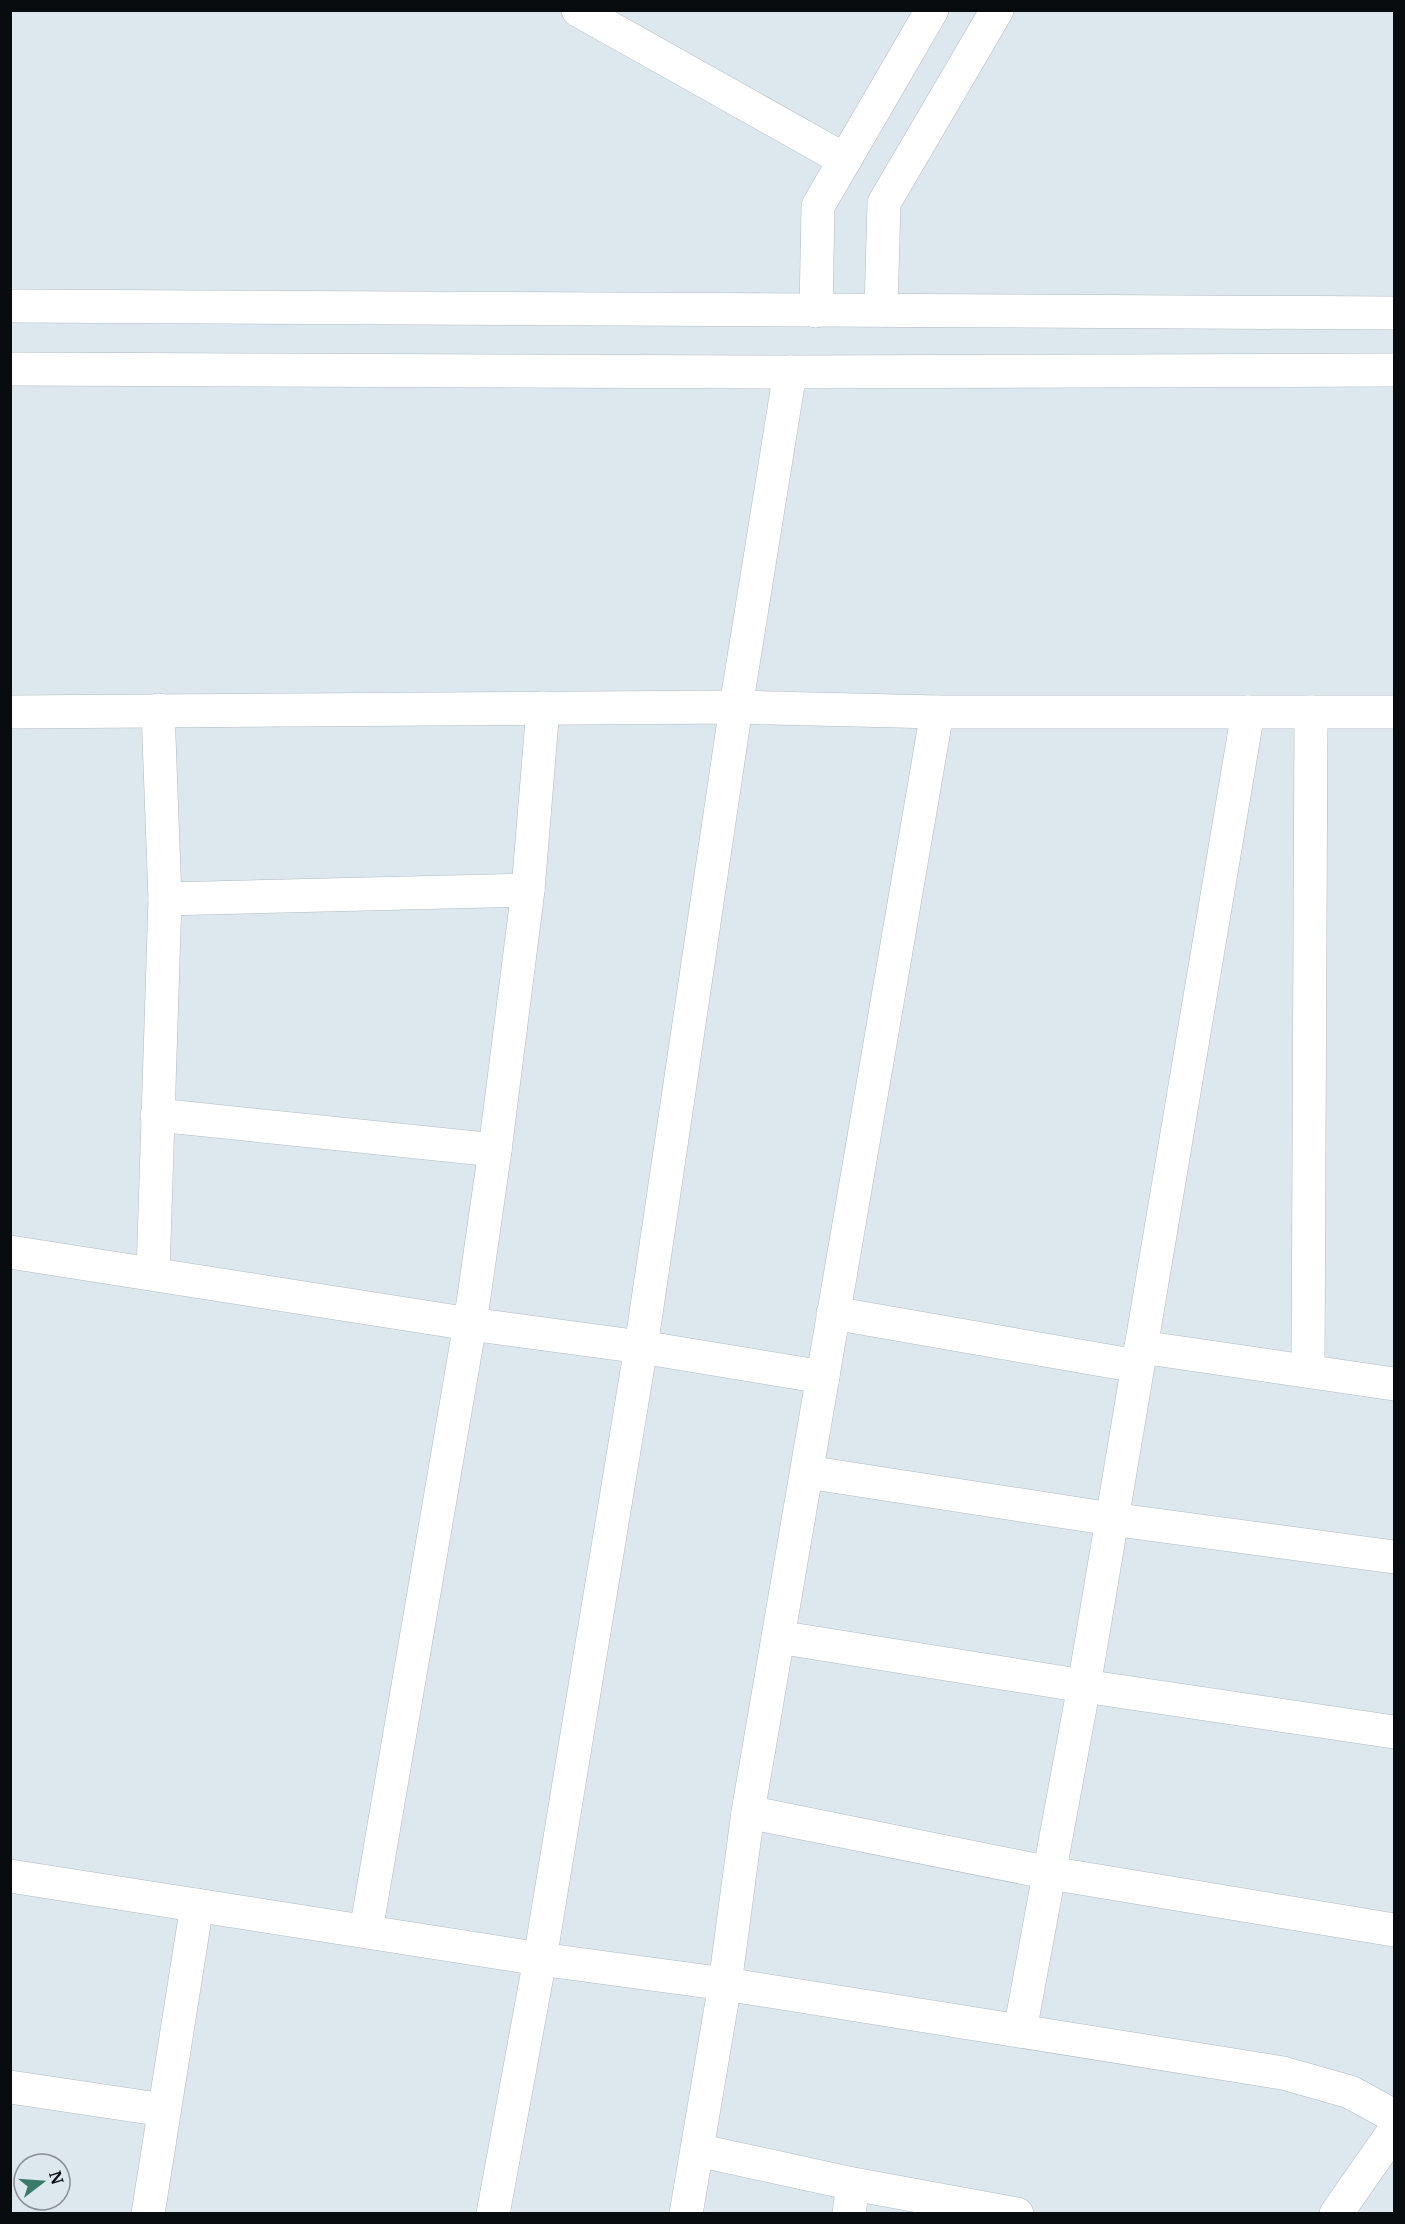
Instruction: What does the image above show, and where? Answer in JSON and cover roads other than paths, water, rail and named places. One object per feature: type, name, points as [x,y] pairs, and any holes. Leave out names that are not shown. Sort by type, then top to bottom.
[{"type":"street","points":[[578,10],[845,160]]},
{"type":"street","points":[[816,311],[818,206],[932,10]]},
{"type":"street","points":[[881,310],[884,203],[997,10]]},
{"type":"street","points":[[10,306],[1395,313]]},
{"type":"street","points":[[10,369],[790,372],[1395,370]]},
{"type":"street","points":[[493,2214],[540,1959],[641,1347],[736,707],[790,372]]},
{"type":"street","points":[[10,712],[736,707],[937,712],[1395,712]]},
{"type":"street","points":[[366,1931],[470,1324],[528,890],[543,708]]},
{"type":"street","points":[[153,1274],[165,898],[158,710]]},
{"type":"street","points":[[686,2214],[725,1984],[748,1812],[937,712]]},
{"type":"street","points":[[1020,2031],[1084,1686],[1248,712]]},
{"type":"street","points":[[1308,1371],[1311,712]]},
{"type":"street","points":[[165,898],[528,890]]},
{"type":"street","points":[[157,1115],[495,1150]]},
{"type":"street","points":[[10,1252],[470,1324],[641,1347],[823,1377]]},
{"type":"street","points":[[833,1313],[1139,1357],[1308,1371],[1395,1384]]},
{"type":"street","points":[[807,1472],[1111,1519],[1395,1557]]},
{"type":"street","points":[[778,1637],[1084,1686],[1395,1732]]},
{"type":"street","points":[[748,1812],[1050,1873],[1395,1930]]},
{"type":"street","points":[[10,1876],[540,1959],[725,1984],[1283,2073],[1350,2092],[1395,2116]]},
{"type":"street","points":[[148,2214],[197,1905]]},
{"type":"street","points":[[10,2086],[164,2110]]},
{"type":"street","points":[[1336,2214],[1395,2131]]},
{"type":"street","points":[[697,2150],[851,2199],[1017,2214]]}]
